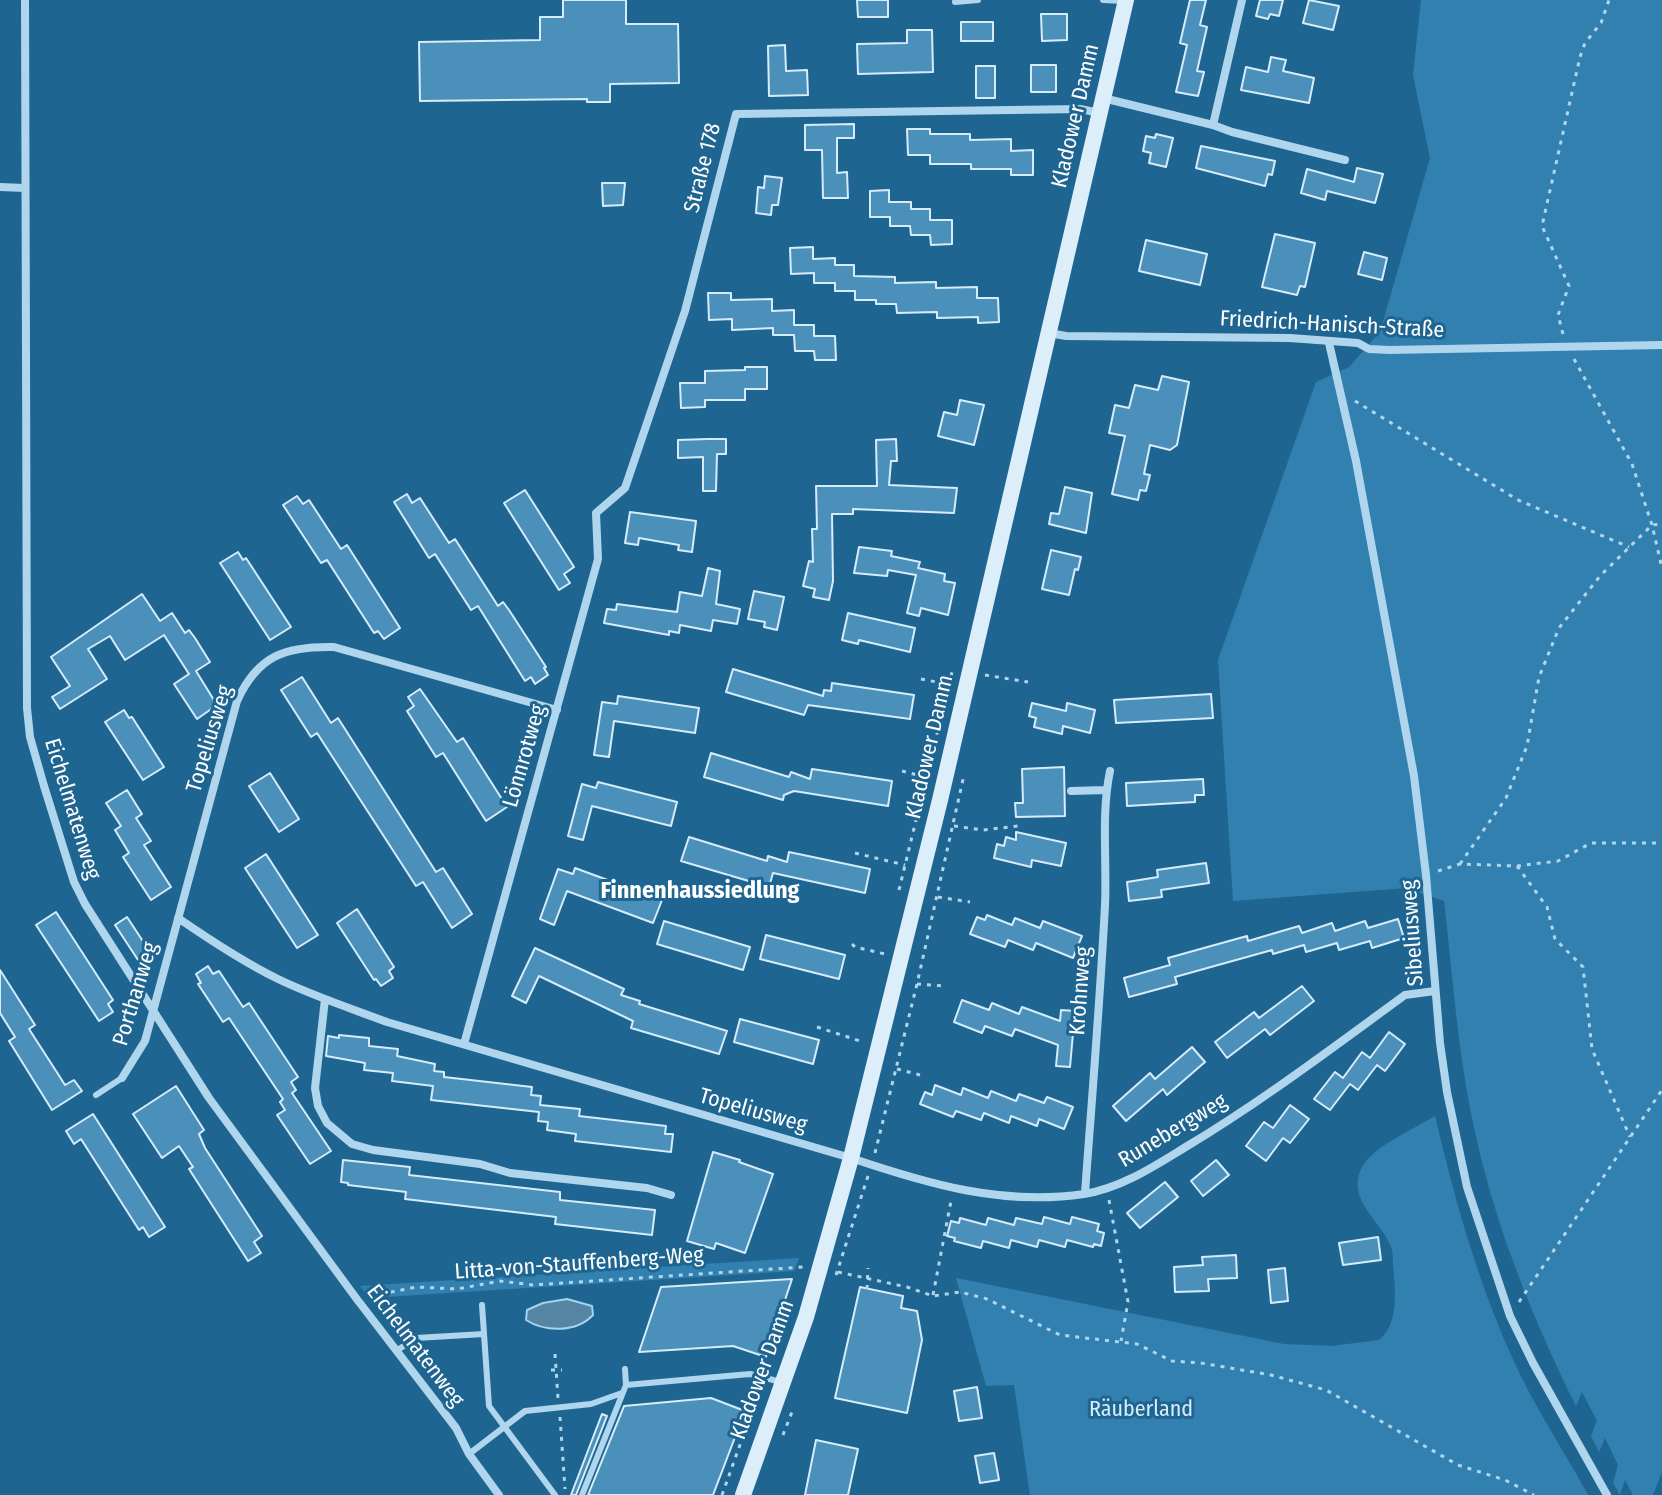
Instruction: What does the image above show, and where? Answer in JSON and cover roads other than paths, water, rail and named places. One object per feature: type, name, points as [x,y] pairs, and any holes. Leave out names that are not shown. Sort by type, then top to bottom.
[{"type":"main road","name":"Kladower Damm","points":[[743,1495],[829,1242],[851,1158],[943,790],[1126,1]]},
{"type":"street","name":"Eichelmatenweg","points":[[25,0],[27,708],[30,737],[79,893],[209,1098],[456,1428],[469,1454],[499,1495]]},
{"type":"street","points":[[1213,125],[1242,0]]},
{"type":"street","points":[[1102,106],[1213,125],[1345,160]]},
{"type":"street","name":"Straße 178","points":[[625,488],[685,311],[736,114],[1080,109],[1102,106]]},
{"type":"street","points":[[0,187],[25,188]]},
{"type":"street","name":"Friedrich-Hanisch-Straße","points":[[1048,333],[1066,336],[1290,338],[1358,343],[1369,349],[1389,350],[1662,345]]},
{"type":"street","name":"Sibeliusweg","points":[[1329,343],[1356,461],[1414,776],[1447,1092],[1461,1162],[1483,1243],[1510,1316],[1607,1495]]},
{"type":"street","name":"Lönnrotweg","points":[[464,1044],[598,559],[596,513],[625,488]]},
{"type":"street","name":"Topeliusweg","points":[[557,710],[334,647],[302,646],[282,653],[247,679],[237,701],[178,918],[277,979],[387,1022],[851,1158]]},
{"type":"street","name":"Krohnweg","points":[[1085,1193],[1105,901],[1106,790],[1110,771]]},
{"type":"street","points":[[1071,791],[1106,790]]},
{"type":"street","name":"Porthanweg","points":[[122,1078],[141,1050],[178,918]]},
{"type":"street","name":"Runebergweg","points":[[851,1158],[953,1189],[1017,1197],[1085,1193],[1107,1188],[1143,1173],[1219,1127],[1405,995],[1435,991]]},
{"type":"street","points":[[325,999],[315,1088],[318,1106],[327,1123],[352,1144],[373,1150],[480,1164],[510,1173],[647,1188],[671,1195]]},
{"type":"lane","points":[[955,2],[978,0]]},
{"type":"lane","points":[[1103,0],[1126,1]]},
{"type":"lane","points":[[96,1095],[122,1078]]},
{"type":"lane","points":[[482,1305],[489,1406],[555,1495]]},
{"type":"lane","points":[[396,1351],[416,1338],[484,1334]]},
{"type":"lane","points":[[582,1495],[626,1385],[625,1369]]},
{"type":"lane","points":[[626,1385],[750,1374],[782,1383]]},
{"type":"lane","points":[[469,1454],[525,1411],[591,1404],[622,1393]]},
{"type":"district","name":"Finnenhaussiedlung","points":[[700,891]]},
{"type":"park label","name":"Räuberland","points":[[1141,1410]]}]
